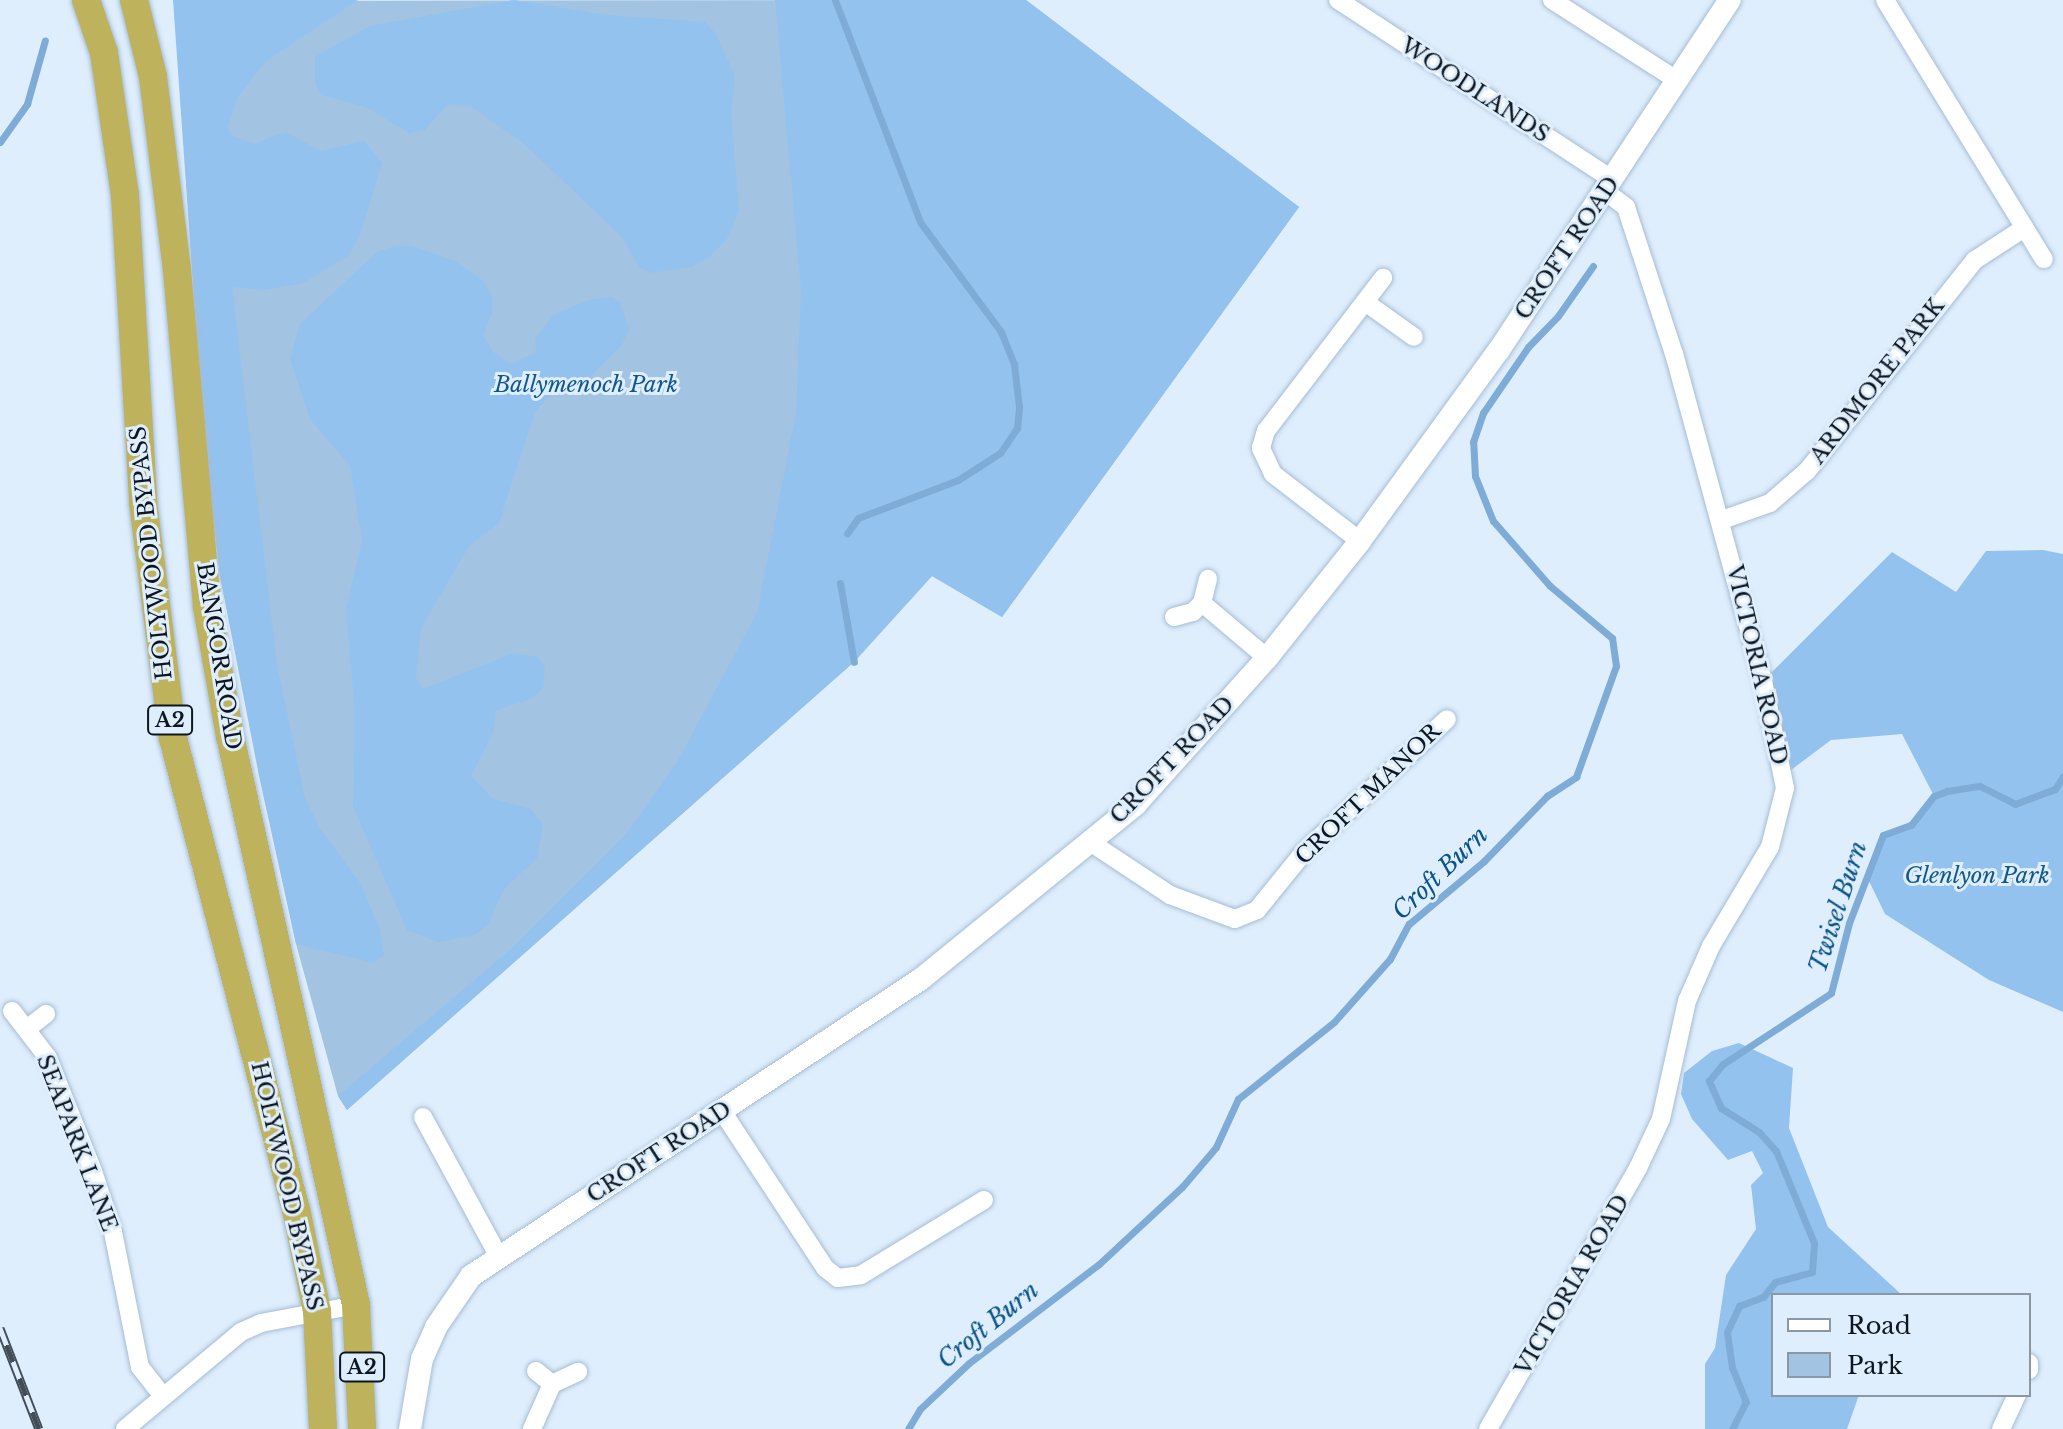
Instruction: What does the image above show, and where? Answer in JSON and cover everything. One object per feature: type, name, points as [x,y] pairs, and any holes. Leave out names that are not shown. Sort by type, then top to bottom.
[{"type":"highway","name":"HOLYWOOD BYPASS","points":[[86,0],[104,53],[125,195],[143,502],[173,738],[256,1048],[317,1311],[323,1429]]},
{"type":"highway","name":"BANGOR ROAD","points":[[134,0],[153,77],[177,270],[207,607],[230,736],[356,1305]]},
{"type":"highway","name":"HOLYWOOD BYPASS","points":[[356,1305],[362,1429]]},
{"type":"street","name":"WOODLANDS","points":[[1338,0],[1609,186]]},
{"type":"street","points":[[1552,0],[1678,81]]},
{"type":"street","name":"CROFT ROAD","points":[[410,1429],[419,1374],[433,1332],[471,1276],[498,1255],[921,979],[1136,804],[1267,658],[1360,541],[1609,186],[1730,0]]},
{"type":"street","points":[[1885,0],[2044,259]]},
{"type":"street","name":"VICTORIA ROAD","points":[[1488,1429],[1638,1168],[1661,1119],[1687,1001],[1711,946],[1770,847],[1785,788],[1722,520],[1626,207],[1609,186]]},
{"type":"street","name":"ARDMORE PARK","points":[[1722,520],[1770,503],[1807,471],[1975,260],[2024,228]]},
{"type":"street","points":[[1360,541],[1273,474],[1261,448],[1266,431],[1383,278]]},
{"type":"street","points":[[1365,302],[1414,337]]},
{"type":"street","points":[[1174,617],[1193,612],[1202,603],[1208,579]]},
{"type":"street","points":[[1202,603],[1267,658]]},
{"type":"street","name":"CROFT MANOR","points":[[1090,842],[1170,895],[1235,919],[1257,910],[1304,852],[1447,719]]},
{"type":"street","name":"SEAPARK LANE","points":[[12,1011],[48,1058],[93,1171],[113,1232],[140,1367],[163,1396]]},
{"type":"street","name":"SEAPARK LANE","points":[[28,1028],[46,1014]]},
{"type":"street","points":[[722,1111],[825,1268],[838,1278],[861,1275],[984,1200]]},
{"type":"street","points":[[423,1117],[498,1255]]},
{"type":"street","points":[[125,1429],[241,1332],[317,1311],[356,1305]]},
{"type":"street","points":[[536,1371],[552,1384]]},
{"type":"street","points":[[532,1429],[552,1384],[578,1372]]},
{"type":"street","points":[[2001,1429],[2016,1397]]},
{"type":"green space","points":[[173,0],[358,0],[266,61],[237,98],[228,127],[231,135],[253,144],[286,132],[320,151],[364,141],[382,163],[360,235],[349,255],[304,283],[263,290],[232,287],[277,665],[305,798],[319,827],[360,883],[380,929],[384,955],[374,963],[296,944],[259,776],[220,576],[203,426]]},
{"type":"green space","points":[[514,0],[606,15],[705,22],[716,34],[735,76],[731,114],[739,210],[727,239],[710,256],[692,267],[650,273],[640,268],[621,236],[524,144],[472,107],[448,104],[425,130],[409,133],[366,107],[321,95],[315,83],[315,57],[370,26]]},
{"type":"green space","points":[[775,0],[1026,0],[1299,207],[1002,617],[932,576],[854,662],[347,1110],[338,1096],[512,948],[627,833],[677,762],[757,613],[796,413],[801,290]]},
{"type":"green space","name":"Ballymenoch Park","points":[[1026,0],[1299,207],[1002,617],[932,576],[854,662],[347,1110],[338,1096],[296,944],[220,576],[203,426],[174,1]]},
{"type":"green space","points":[[395,246],[412,246],[455,261],[483,281],[492,296],[492,313],[483,335],[493,352],[511,364],[536,352],[535,339],[553,315],[589,300],[611,297],[620,302],[629,329],[622,345],[588,379],[550,395],[535,412],[499,523],[469,546],[421,628],[416,678],[423,689],[513,653],[538,657],[545,668],[543,688],[531,699],[496,710],[493,733],[471,776],[493,799],[531,809],[543,825],[537,858],[504,889],[488,924],[475,935],[438,942],[407,930],[353,806],[355,713],[346,610],[362,540],[350,466],[310,419],[290,359],[300,324],[377,252]]},
{"type":"green space","name":"Glenlyon Park","points":[[2043,550],[2063,554],[2063,1012],[1989,980],[1885,914],[1867,877],[1883,835],[1911,825],[1934,796],[1902,734],[1831,740],[1791,770],[1763,681],[1892,552],[1956,592],[1986,551]]},
{"type":"green space","points":[[1739,1043],[1793,1068],[1789,1128],[1828,1227],[1900,1293],[1771,1293],[1771,1397],[1858,1397],[1847,1429],[1705,1429],[1705,1364],[1715,1348],[1726,1275],[1756,1229],[1751,1185],[1763,1173],[1752,1151],[1728,1160],[1692,1119],[1681,1094],[1684,1073],[1712,1051]]},
{"type":"waterway","points":[[835,0],[920,222],[1001,332],[1014,364],[1019,407],[1017,428],[1000,453],[958,480],[858,518],[847,534]]},
{"type":"waterway","points":[[0,142],[27,104],[45,40]]},
{"type":"waterway","name":"Croft Burn","points":[[908,1429],[920,1409],[969,1363],[1099,1264],[1182,1187],[1216,1147],[1238,1099],[1334,1022],[1390,959],[1409,924],[1484,861],[1547,796],[1576,777],[1616,666],[1612,638],[1550,586],[1493,521],[1475,476],[1473,442],[1483,413],[1528,347],[1558,316],[1593,266]]},
{"type":"waterway","points":[[840,583],[854,662]]},
{"type":"waterway","name":"Twisel Burn","points":[[1732,1429],[1746,1402],[1732,1368],[1727,1332],[1739,1306],[1763,1297],[1775,1282],[1812,1272],[1814,1243],[1776,1151],[1759,1132],[1721,1108],[1709,1081],[1723,1064],[1831,993],[1849,923],[1883,835],[1911,825],[1934,796],[1947,791],[1980,786],[2015,804],[2055,789],[2063,776]]},
{"type":"railway","points":[[0,1328],[39,1429]]}]
